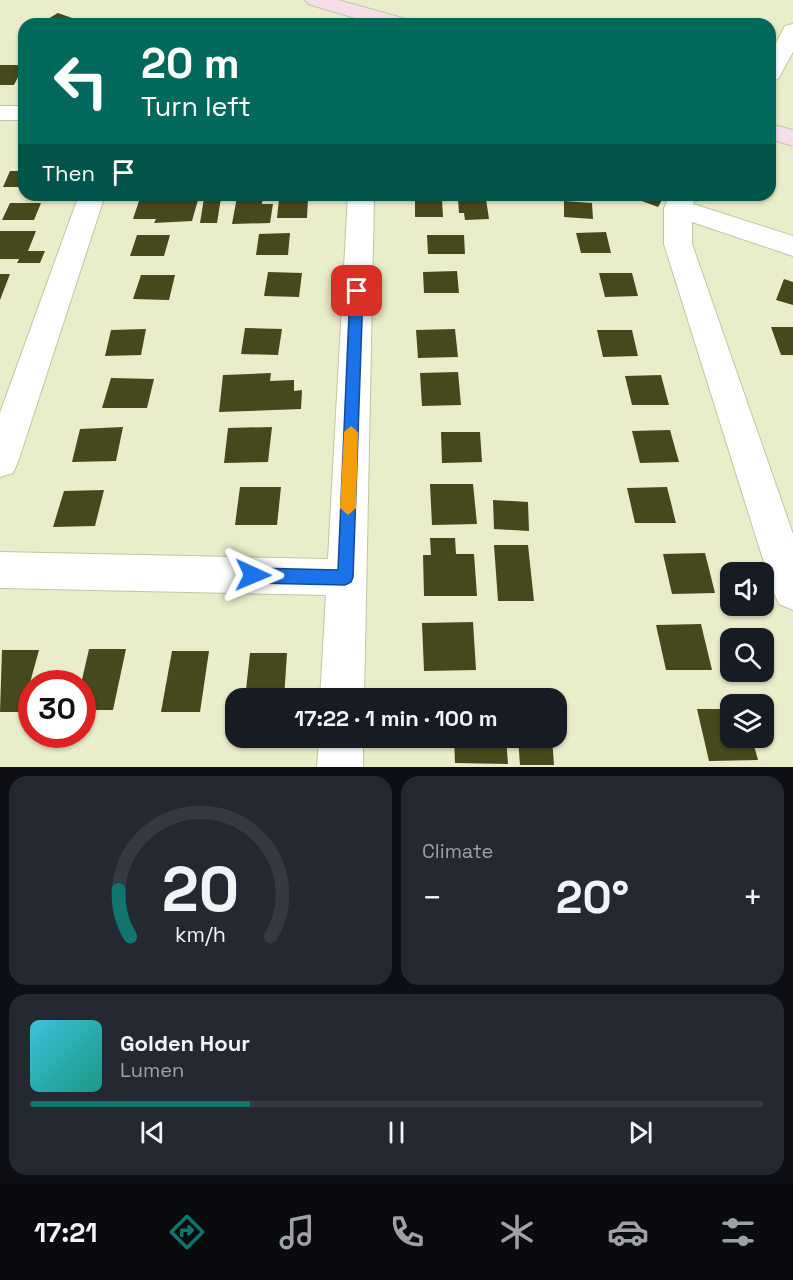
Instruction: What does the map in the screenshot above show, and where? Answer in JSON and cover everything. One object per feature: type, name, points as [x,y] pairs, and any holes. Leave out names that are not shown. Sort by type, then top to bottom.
[{"type":"street","points":[[315,0],[377,18]]},
{"type":"street","points":[[776,63],[793,31]]},
{"type":"street","points":[[0,113],[18,113]]},
{"type":"street","points":[[776,134],[793,138]]},
{"type":"street","points":[[0,462],[90,201]]},
{"type":"street","points":[[342,688],[361,201]]},
{"type":"street","points":[[793,246],[680,202],[678,244],[787,555],[793,591]]},
{"type":"street","points":[[0,570],[345,577]]},
{"type":"street","points":[[340,767],[341,748]]},
{"type":"building","points":[[58,13],[72,18],[49,18]]},
{"type":"building","points":[[0,65],[18,65],[18,77],[14,85],[0,85]]},
{"type":"building","points":[[10,171],[18,171],[18,187],[3,187]]},
{"type":"building","points":[[139,201],[198,201],[192,221],[154,223],[156,219],[133,219]]},
{"type":"building","points":[[204,201],[221,201],[217,223],[200,223]]},
{"type":"building","points":[[236,201],[262,201],[262,204],[273,204],[270,223],[232,224]]},
{"type":"building","points":[[279,201],[308,201],[307,218],[277,218]]},
{"type":"building","points":[[415,201],[442,201],[443,217],[415,217]]},
{"type":"building","points":[[458,201],[486,201],[489,219],[465,220],[464,213],[459,213]]},
{"type":"building","points":[[564,201],[592,203],[593,219],[564,217]]},
{"type":"building","points":[[642,201],[661,201],[658,207]]},
{"type":"building","points":[[10,203],[41,203],[34,220],[2,220]]},
{"type":"building","points":[[0,231],[36,231],[28,251],[45,251],[40,263],[17,263],[19,259],[0,259]]},
{"type":"building","points":[[606,232],[611,253],[581,253],[576,233]]},
{"type":"building","points":[[290,233],[288,255],[256,255],[259,234]]},
{"type":"building","points":[[137,235],[170,235],[164,256],[130,256]]},
{"type":"building","points":[[427,235],[464,235],[465,254],[428,254]]},
{"type":"building","points":[[457,271],[459,293],[424,293],[423,272]]},
{"type":"building","points":[[268,272],[302,273],[299,297],[264,296]]},
{"type":"building","points":[[599,273],[632,273],[638,296],[605,297]]},
{"type":"building","points":[[0,274],[10,274],[0,300]]},
{"type":"building","points":[[141,275],[175,275],[169,300],[133,299]]},
{"type":"building","points":[[784,279],[793,282],[793,305],[776,300]]},
{"type":"building","points":[[771,327],[793,327],[793,355],[781,355]]},
{"type":"building","points":[[245,328],[282,329],[278,355],[241,354]]},
{"type":"building","points":[[146,329],[141,355],[105,356],[111,330]]},
{"type":"building","points":[[455,329],[458,357],[418,358],[416,330]]},
{"type":"building","points":[[597,330],[632,330],[638,356],[603,357]]},
{"type":"building","points":[[458,372],[461,405],[422,406],[420,373]]},
{"type":"building","points":[[271,373],[270,381],[294,380],[294,391],[302,390],[301,409],[219,412],[223,375]]},
{"type":"building","points":[[661,375],[669,405],[632,405],[625,376]]},
{"type":"building","points":[[111,378],[154,379],[147,408],[102,408]]},
{"type":"building","points":[[123,427],[116,461],[72,462],[80,429]]},
{"type":"building","points":[[272,427],[268,462],[224,463],[228,428]]},
{"type":"building","points":[[670,430],[679,462],[640,463],[632,431]]},
{"type":"building","points":[[441,432],[480,432],[482,462],[442,463]]},
{"type":"building","points":[[430,484],[473,484],[477,524],[432,525]]},
{"type":"building","points":[[240,487],[281,487],[277,525],[235,525]]},
{"type":"building","points":[[667,487],[676,523],[635,523],[627,488]]},
{"type":"building","points":[[104,490],[95,526],[53,527],[64,491]]},
{"type":"building","points":[[493,500],[528,502],[529,531],[494,529]]},
{"type":"building","points":[[430,538],[455,538],[456,554],[474,554],[477,596],[424,596],[423,555],[431,555]]},
{"type":"building","points":[[494,545],[528,545],[534,601],[498,601]]},
{"type":"building","points":[[705,553],[715,593],[672,594],[663,554]]},
{"type":"building","points":[[473,622],[476,670],[424,671],[422,623]]},
{"type":"building","points":[[701,624],[712,670],[666,670],[656,625]]},
{"type":"building","points":[[89,649],[126,649],[113,710],[96,710],[96,670],[84,670]]},
{"type":"building","points":[[2,650],[39,650],[34,670],[18,670],[18,712],[0,712]]},
{"type":"building","points":[[172,651],[209,651],[200,712],[161,712]]},
{"type":"building","points":[[250,653],[287,653],[285,688],[246,688]]},
{"type":"building","points":[[697,709],[720,709],[720,748],[755,748],[758,760],[709,761]]},
{"type":"building","points":[[454,748],[507,748],[508,764],[455,763]]},
{"type":"building","points":[[519,748],[553,748],[554,765],[520,765]]},
{"type":"slow traffic","points":[[348,508],[351,432]]},
{"type":"route","points":[[253,575],[345,577],[357,291]]}]
